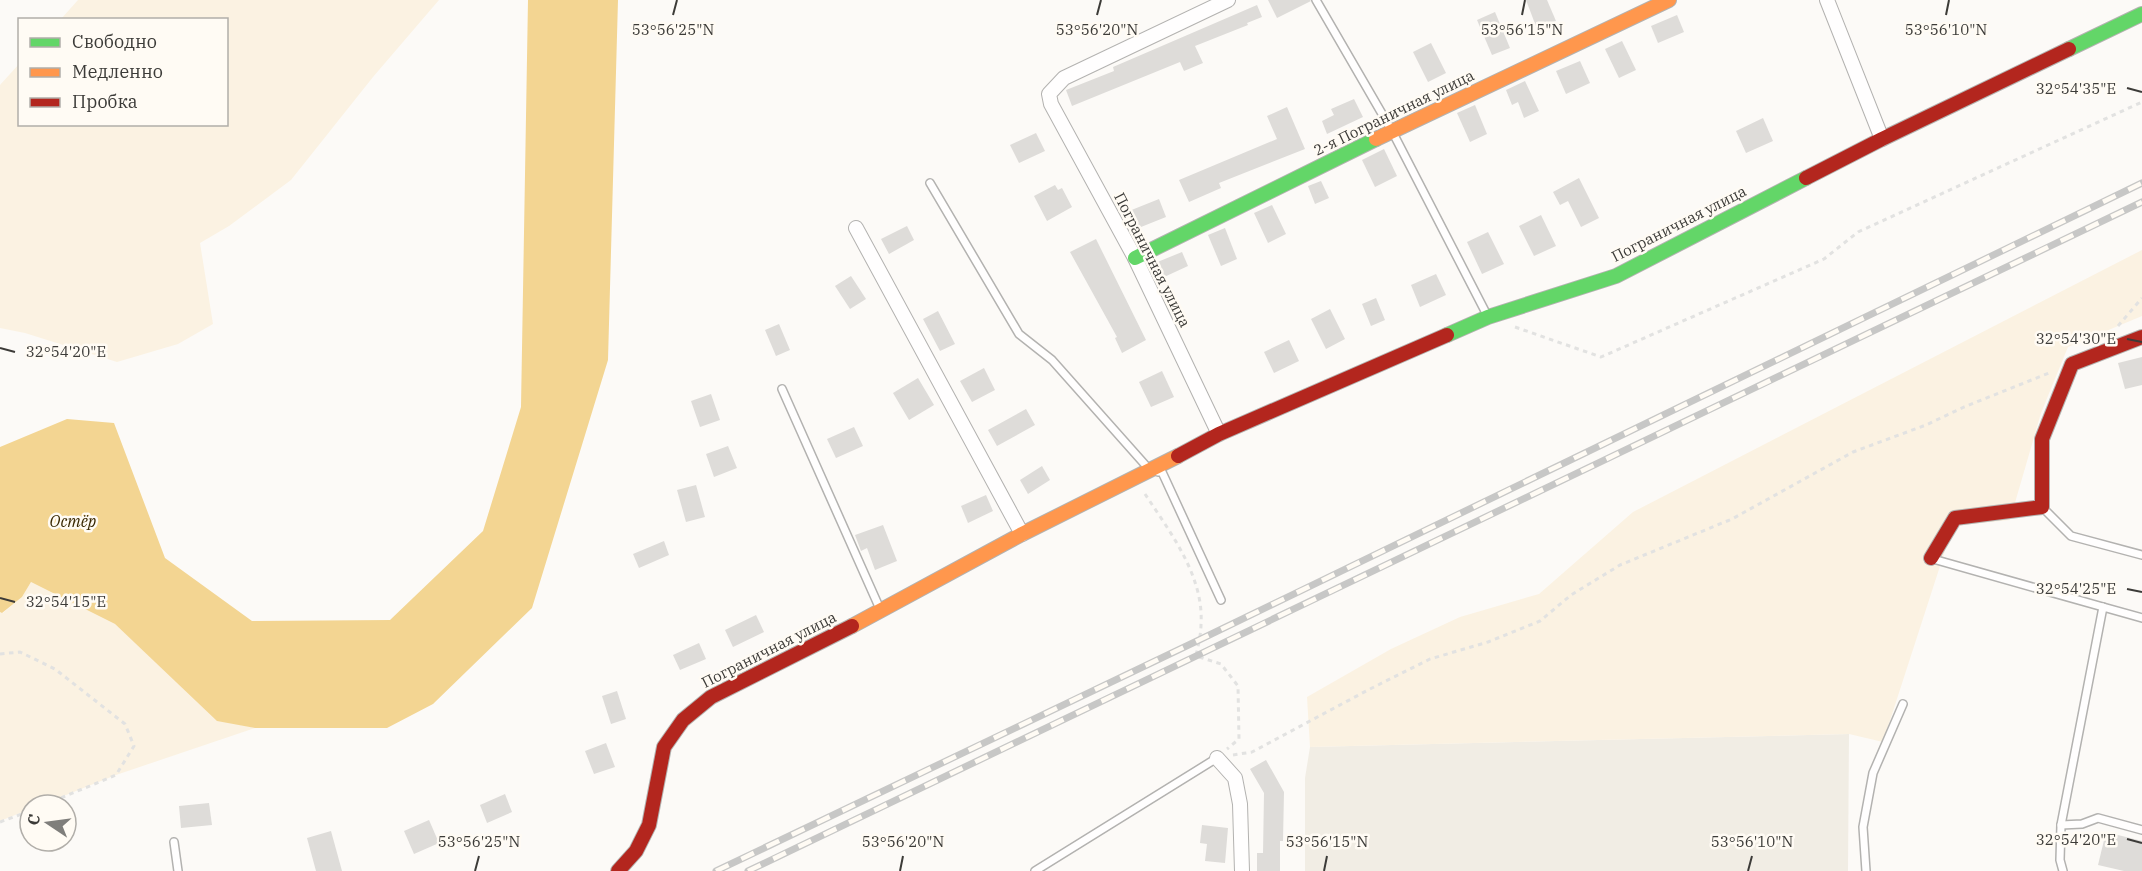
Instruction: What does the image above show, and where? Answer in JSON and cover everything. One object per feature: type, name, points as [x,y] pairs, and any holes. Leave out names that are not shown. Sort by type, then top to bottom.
[{"type":"street","name":"Пограничная улица","points":[[1219,434],[1135,258],[1051,104],[1049,94],[1064,78],[1228,0]]},
{"type":"street","name":"2-я Пограничная улица","points":[[1135,258],[1392,131],[1669,0]]},
{"type":"street","points":[[1827,0],[1882,139]]},
{"type":"street","name":"Пограничная улица","points":[[618,871],[636,851],[649,825],[664,747],[683,720],[711,697],[1219,434],[1488,317],[1616,276],[1882,139],[2142,14]]},
{"type":"street","points":[[856,228],[1022,534]]},
{"type":"street","points":[[1931,558],[1955,518],[2042,507],[2042,439],[2072,364],[2142,337]]},
{"type":"street","points":[[1217,758],[1235,778],[1240,804],[1242,871]]},
{"type":"lane","points":[[1316,0],[1392,131],[1488,317]]},
{"type":"lane","points":[[930,183],[1019,334],[1053,360],[1151,471],[1162,472],[1221,600]]},
{"type":"lane","points":[[782,389],[881,611]]},
{"type":"lane","points":[[2042,507],[2071,536],[2142,555]]},
{"type":"lane","points":[[1931,558],[2142,618]]},
{"type":"lane","points":[[2062,871],[2061,825],[2103,608]]},
{"type":"lane","points":[[1866,871],[1863,827],[1873,773],[1903,704]]},
{"type":"lane","points":[[1035,871],[1217,758]]},
{"type":"lane","points":[[2061,825],[2082,824],[2098,818],[2142,830]]},
{"type":"lane","points":[[174,842],[178,871]]},
{"type":"path","points":[[1488,317],[1601,357],[1824,259],[1858,232],[2142,102]]},
{"type":"path","points":[[1217,758],[1252,752],[1430,659],[1488,642],[1540,621],[1571,595],[1620,565],[1732,519],[1853,452],[1926,425],[1964,406],[2072,364]]},
{"type":"path","points":[[1135,479],[1181,549],[1197,590],[1202,623],[1196,656],[1221,664],[1238,686],[1239,739],[1217,758]]},
{"type":"path","points":[[0,654],[20,652],[55,669],[125,724],[134,746],[116,775],[73,793]]},
{"type":"path","points":[[0,822],[18,815]]},
{"type":"shaded area","points":[[78,0],[439,0],[373,77],[291,180],[229,226],[200,243],[213,324],[178,344],[117,362],[25,333],[0,328],[0,85],[18,65],[18,126],[228,126],[228,18],[62,18]]},
{"type":"shaded area","points":[[2142,250],[2142,316],[2068,347],[2041,413],[2010,520],[1953,526],[1883,742],[1849,734],[1310,747],[1307,697],[1391,649],[1460,617],[1539,594],[1633,512]]},
{"type":"shaded area","points":[[31,582],[115,624],[217,720],[255,728],[116,775],[71,793],[18,793],[18,814],[0,821],[0,612],[3,613],[22,597]]},
{"type":"shaded area","points":[[1849,734],[1848,871],[1305,871],[1305,778],[1310,747]]},
{"type":"water","name":"Остёр","points":[[528,0],[618,0],[608,360],[532,608],[433,704],[387,728],[255,728],[217,721],[115,624],[31,582],[22,597],[2,613],[0,612],[0,447],[67,419],[114,423],[165,558],[252,621],[390,620],[483,531],[521,407]]},
{"type":"building","points":[[1268,0],[1310,0],[1311,1],[1277,18]]},
{"type":"building","points":[[1526,0],[1547,0],[1556,21],[1537,29]]},
{"type":"building","points":[[1257,5],[1262,17],[1195,46],[1203,63],[1184,71],[1180,62],[1072,106],[1066,90],[1114,71],[1113,67]]},
{"type":"building","points":[[1495,12],[1510,48],[1492,55],[1477,20]]},
{"type":"building","points":[[1677,15],[1684,32],[1658,43],[1651,26]]},
{"type":"building","points":[[1622,41],[1636,70],[1619,78],[1605,49]]},
{"type":"building","points":[[1431,43],[1446,73],[1428,82],[1413,52]]},
{"type":"building","points":[[1580,61],[1590,83],[1566,94],[1556,71]]},
{"type":"building","points":[[1525,81],[1539,111],[1524,118],[1518,102],[1512,105],[1506,90]]},
{"type":"building","points":[[1354,99],[1363,117],[1327,134],[1322,121],[1334,115],[1331,109]]},
{"type":"building","points":[[1475,105],[1487,134],[1470,142],[1457,113]]},
{"type":"building","points":[[1287,107],[1305,149],[1219,183],[1221,188],[1189,202],[1179,180],[1277,139],[1267,116]]},
{"type":"building","points":[[1763,118],[1773,141],[1746,153],[1736,131]]},
{"type":"building","points":[[1036,133],[1045,151],[1019,163],[1010,145]]},
{"type":"building","points":[[1384,149],[1397,176],[1375,187],[1362,160]]},
{"type":"building","points":[[1579,178],[1599,218],[1581,227],[1568,201],[1560,205],[1553,192]]},
{"type":"building","points":[[1321,181],[1329,198],[1315,204],[1308,186]]},
{"type":"building","points":[[1055,185],[1058,190],[1062,188],[1072,207],[1047,221],[1034,196]]},
{"type":"building","points":[[1159,199],[1166,217],[1136,229],[1129,211]]},
{"type":"building","points":[[1272,205],[1286,234],[1268,243],[1254,213]]},
{"type":"building","points":[[1541,215],[1556,246],[1534,256],[1519,226]]},
{"type":"building","points":[[907,226],[914,240],[889,254],[881,239]]},
{"type":"building","points":[[1225,228],[1237,259],[1221,266],[1208,235]]},
{"type":"building","points":[[1488,232],[1504,264],[1482,274],[1467,242]]},
{"type":"building","points":[[1096,239],[1146,340],[1122,353],[1115,338],[1117,337],[1070,252]]},
{"type":"building","points":[[1182,252],[1188,266],[1162,278],[1155,263]]},
{"type":"building","points":[[1436,274],[1446,295],[1420,307],[1411,285]]},
{"type":"building","points":[[851,276],[866,299],[850,309],[835,286]]},
{"type":"building","points":[[1376,298],[1385,320],[1371,326],[1362,304]]},
{"type":"building","points":[[1330,309],[1345,339],[1326,349],[1311,319]]},
{"type":"building","points":[[938,311],[955,344],[940,351],[923,319]]},
{"type":"building","points":[[779,324],[790,350],[776,356],[765,330]]},
{"type":"building","points":[[1289,340],[1299,361],[1274,373],[1264,352]]},
{"type":"building","points":[[2142,357],[2142,385],[2125,389],[2118,363]]},
{"type":"building","points":[[984,368],[995,390],[972,402],[960,381]]},
{"type":"building","points":[[1162,371],[1174,397],[1151,407],[1139,382]]},
{"type":"building","points":[[918,378],[934,405],[909,420],[893,393]]},
{"type":"building","points":[[711,394],[720,420],[700,427],[691,401]]},
{"type":"building","points":[[1026,409],[1035,425],[997,446],[988,430]]},
{"type":"building","points":[[854,427],[863,446],[836,458],[827,439]]},
{"type":"building","points":[[728,446],[737,468],[714,477],[706,454]]},
{"type":"building","points":[[1042,466],[1050,480],[1028,494],[1020,480]]},
{"type":"building","points":[[696,485],[705,517],[686,522],[677,490]]},
{"type":"building","points":[[986,495],[993,511],[968,523],[961,506]]},
{"type":"building","points":[[883,525],[897,561],[875,570],[867,548],[861,551],[855,535]]},
{"type":"building","points":[[664,541],[669,555],[639,568],[633,554]]},
{"type":"building","points":[[756,615],[764,632],[733,647],[725,630]]},
{"type":"building","points":[[699,643],[706,659],[680,670],[673,655]]},
{"type":"building","points":[[617,691],[626,719],[611,724],[602,696]]},
{"type":"building","points":[[606,743],[615,767],[594,774],[585,751]]},
{"type":"building","points":[[1266,760],[1284,792],[1280,871],[1257,871],[1257,853],[1263,853],[1264,793],[1250,769]]},
{"type":"building","points":[[505,794],[512,812],[487,823],[480,805]]},
{"type":"building","points":[[209,803],[212,825],[181,828],[179,806]]},
{"type":"building","points":[[429,820],[439,843],[414,854],[404,831]]},
{"type":"building","points":[[1202,825],[1228,828],[1225,863],[1205,861],[1207,844],[1200,843]]},
{"type":"building","points":[[331,831],[342,871],[316,871],[307,838]]},
{"type":"building","points":[[2106,832],[2142,841],[2142,871],[2124,871],[2098,865]]},
{"type":"railway","points":[[716,871],[1199,640],[2142,183]]},
{"type":"railway","points":[[748,871],[2142,202]]},
{"type":"traffic: fast","points":[[2069,49],[2142,14]]},
{"type":"traffic: fast","points":[[1135,258],[1376,139]]},
{"type":"traffic: fast","points":[[1447,335],[1488,317],[1616,276],[1806,178]]},
{"type":"traffic: slow","points":[[1376,139],[1669,0]]},
{"type":"traffic: slow","points":[[852,626],[1022,534],[1178,456]]},
{"type":"traffic: jam","points":[[1806,178],[2069,49]]},
{"type":"traffic: jam","points":[[1178,456],[1219,434],[1447,335]]},
{"type":"traffic: jam","points":[[1931,558],[1955,518],[2042,507],[2042,439],[2072,364],[2142,337]]},
{"type":"traffic: jam","points":[[618,871],[636,851],[649,825],[664,747],[683,720],[711,697],[852,626]]}]
